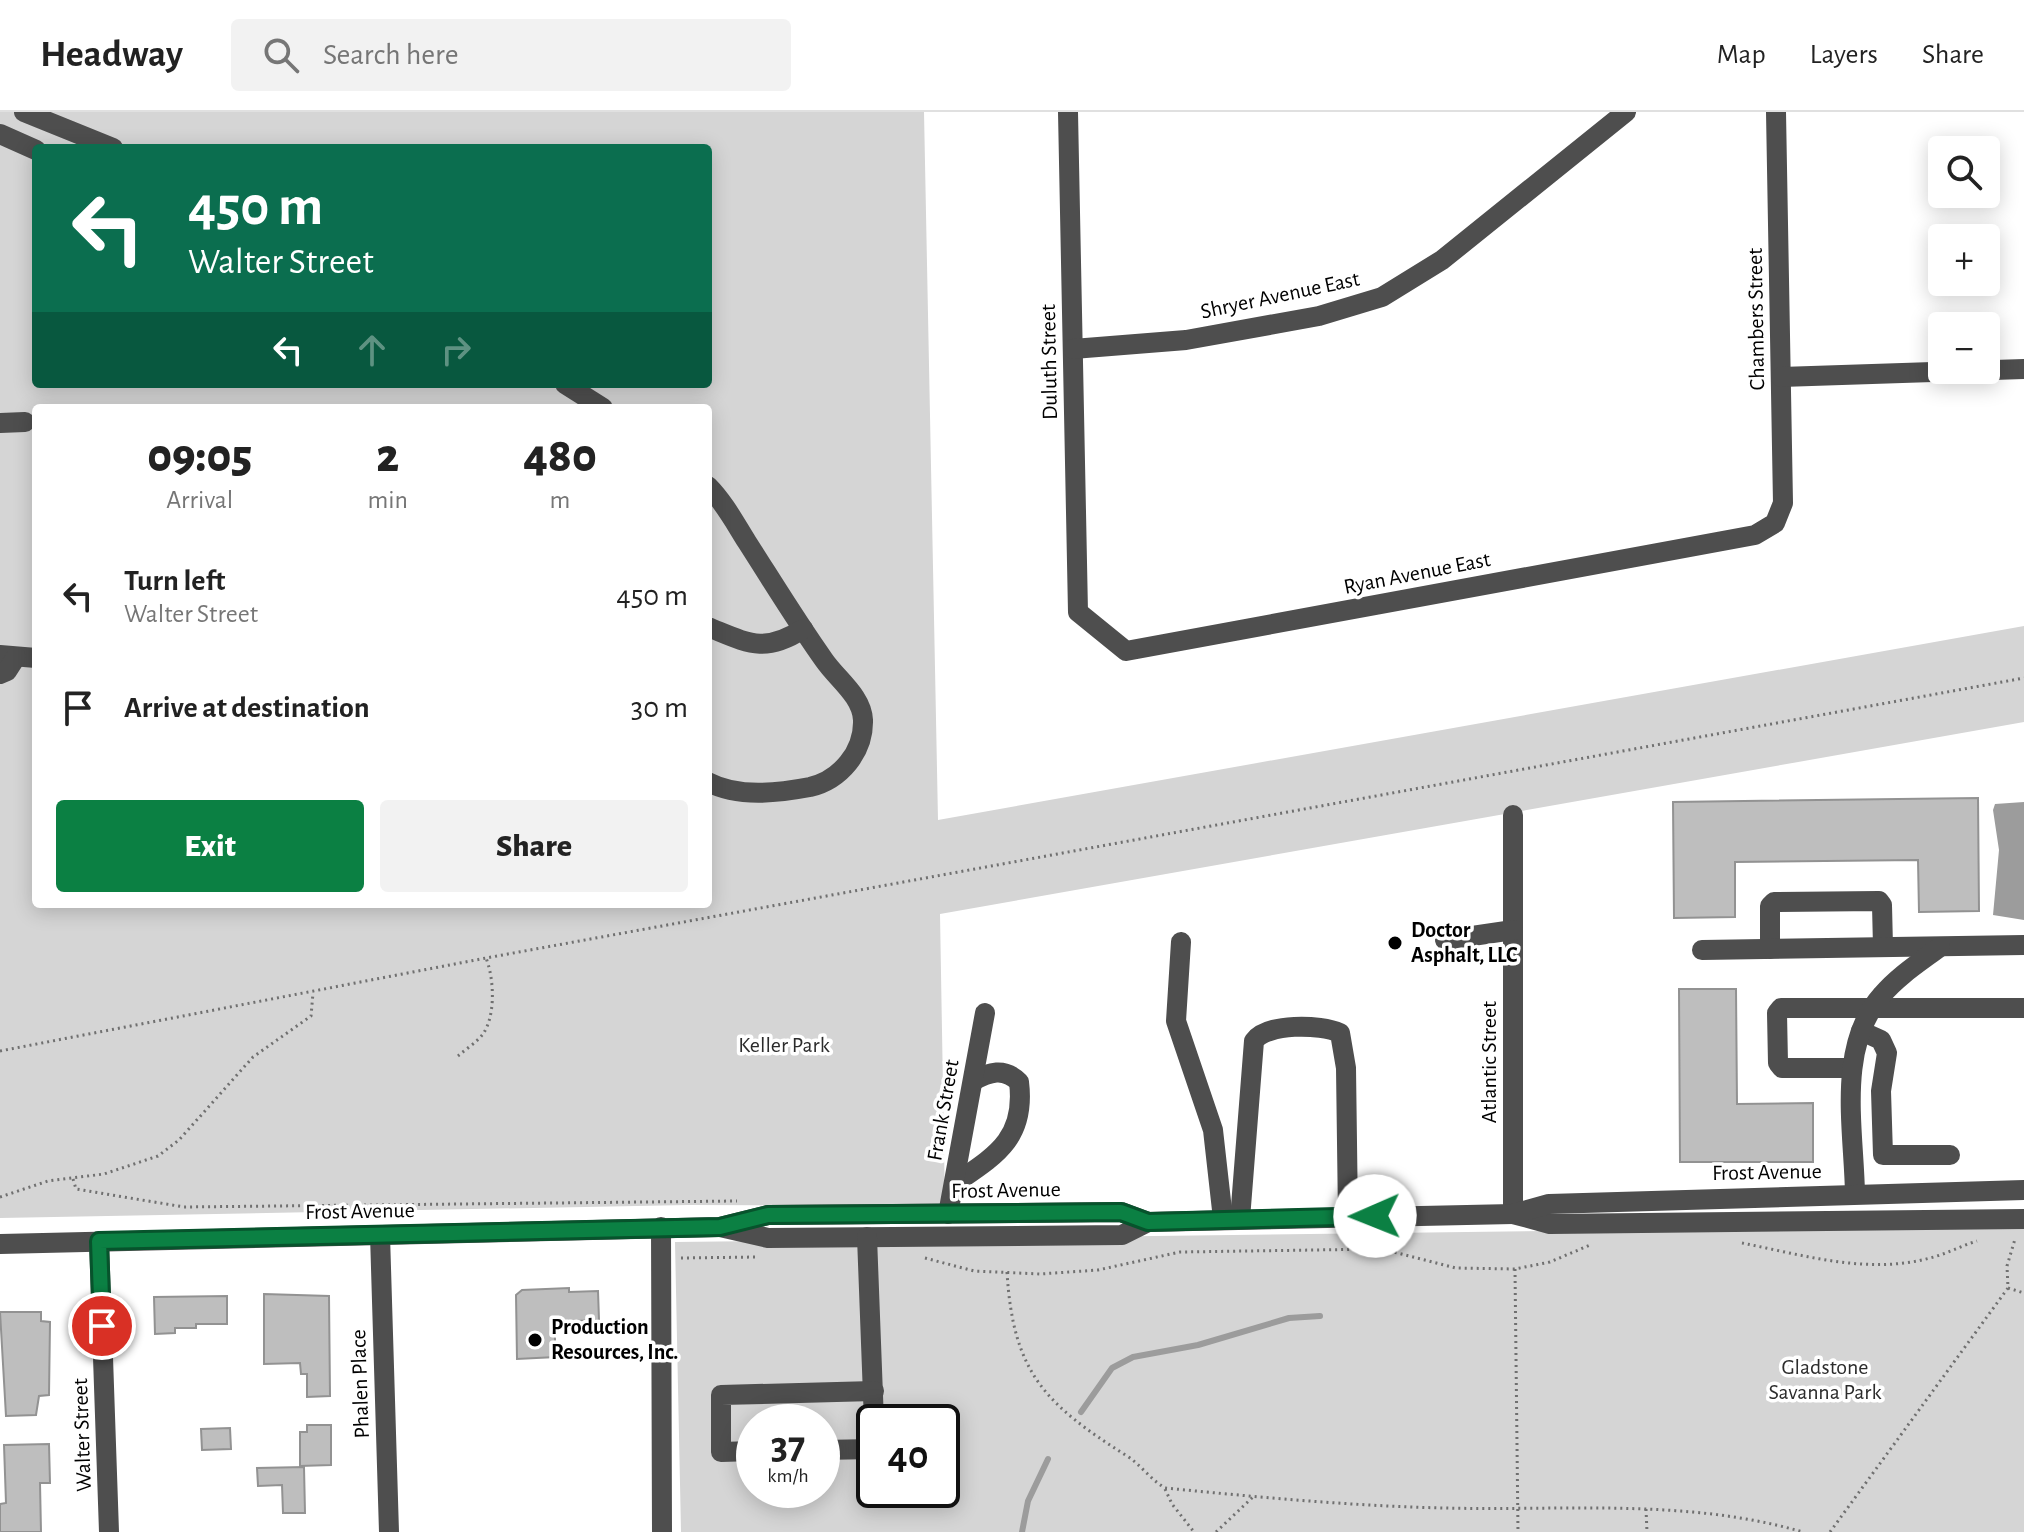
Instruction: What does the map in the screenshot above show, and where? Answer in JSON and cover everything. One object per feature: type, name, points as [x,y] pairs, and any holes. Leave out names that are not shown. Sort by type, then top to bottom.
[{"type":"street","points":[[24,112],[103,144]]},
{"type":"street","name":"Duluth Street","points":[[1068,112],[1078,612]]},
{"type":"street","name":"Shryer Avenue East","points":[[1073,349],[1186,340],[1319,316],[1382,297],[1442,260],[1626,112]]},
{"type":"street","name":"Chambers Street","points":[[1775,523],[1783,503],[1776,112]]},
{"type":"street","points":[[0,134],[32,148]]},
{"type":"street","points":[[1781,377],[2024,369]]},
{"type":"street","points":[[571,388],[597,404]]},
{"type":"street","points":[[0,423],[25,422]]},
{"type":"street","points":[[712,492],[803,629],[859,703],[863,720],[857,751],[837,776],[806,788],[781,793],[733,790],[712,783]]},
{"type":"street","name":"Ryan Avenue East","points":[[1078,612],[1126,651],[1755,535],[1775,523]]},
{"type":"street","points":[[712,628],[758,645],[784,642],[803,629]]},
{"type":"street","points":[[0,674],[7,671],[17,657]]},
{"type":"street","name":"Atlantic Street","points":[[1513,815],[1513,1214]]},
{"type":"street","points":[[1770,949],[1770,906],[1774,902],[1879,901],[1882,905],[1883,947]]},
{"type":"street","points":[[1445,940],[1513,930]]},
{"type":"street","points":[[1181,942],[1176,1021],[1213,1130],[1232,1219]]},
{"type":"street","points":[[1702,950],[2024,945]]},
{"type":"street","points":[[1855,1194],[1852,1068],[1861,1031],[1871,1009],[1894,982],[1940,947]]},
{"type":"street","points":[[1852,1068],[1782,1068],[1778,1063],[1777,1013],[1781,1008],[2024,1008]]},
{"type":"street","name":"Frank Street","points":[[948,1214],[985,1013]]},
{"type":"street","points":[[1232,1219],[1254,1041],[1264,1031],[1278,1027],[1340,1033],[1346,1068],[1348,1217]]},
{"type":"street","points":[[1861,1031],[1881,1040],[1887,1053],[1881,1091],[1883,1155],[1941,1155],[1934,1192]]},
{"type":"street","points":[[954,1184],[1002,1150],[1010,1140],[1018,1108],[1019,1082],[1011,1074],[995,1071],[973,1081]]},
{"type":"street","name":"Frost Avenue","points":[[720,1227],[768,1215],[1121,1212],[1148,1222],[1513,1214],[1549,1204],[2024,1190]]},
{"type":"street","name":"Frost Avenue","points":[[1513,1214],[1550,1224],[2020,1226]]},
{"type":"street","name":"Frost Avenue","points":[[0,1244],[661,1227],[720,1227],[768,1238],[1122,1235],[1148,1222]]},
{"type":"street","points":[[661,1227],[662,1532]]},
{"type":"street","name":"Phalen Place","points":[[380,1235],[389,1532]]},
{"type":"street","points":[[867,1237],[874,1404]]},
{"type":"street","name":"Walter Street","points":[[99,1241],[109,1532]]},
{"type":"street","points":[[736,1452],[721,1452],[721,1395],[874,1391]]},
{"type":"path","points":[[0,1051],[486,958],[2024,678]]},
{"type":"path","points":[[458,1056],[484,1034],[491,1013],[491,971],[486,958]]},
{"type":"path","points":[[0,1197],[48,1181],[73,1179],[136,1165],[158,1156],[179,1140],[253,1057],[311,1016],[313,992]]},
{"type":"path","points":[[73,1179],[76,1189],[184,1207],[749,1201]]},
{"type":"path","points":[[1830,1532],[2008,1288],[2007,1266],[2020,1226]]},
{"type":"path","points":[[1742,1243],[1833,1262],[1885,1264],[1932,1257],[1978,1240]]},
{"type":"path","points":[[921,1257],[974,1271],[1007,1272],[1098,1270],[1157,1254],[1278,1248],[1382,1249],[1456,1268],[1515,1269],[1550,1262],[1598,1244]]},
{"type":"path","points":[[662,1258],[772,1257]]},
{"type":"path","points":[[1515,1269],[1518,1532]]},
{"type":"path","points":[[1007,1272],[1009,1308],[1020,1352],[1046,1394],[1069,1417],[1131,1459],[1165,1488],[1172,1504],[1194,1532]]},
{"type":"path","points":[[2008,1288],[2024,1293]]},
{"type":"path","points":[[1165,1488],[1443,1508],[1646,1509],[1744,1518],[1803,1532]]},
{"type":"path","points":[[1216,1532],[1254,1496]]},
{"type":"path","points":[[1646,1509],[1647,1532]]},
{"type":"green space","name":"Keller Park","points":[[0,112],[924,112],[938,820],[2024,626],[2024,722],[940,914],[945,1206],[688,1205],[0,1218]]},
{"type":"green space","name":"Gladstone Savanna Park","points":[[2024,1225],[2024,1532],[681,1532],[675,1242]]},
{"type":"shaded area","points":[[2024,802],[2024,920],[1993,915],[1999,850],[1993,810],[1995,804]]},
{"type":"building","points":[[1978,798],[1979,911],[1919,912],[1918,860],[1735,862],[1735,917],[1674,918],[1673,802]]},
{"type":"building","points":[[1679,989],[1736,989],[1737,1104],[1813,1103],[1813,1162],[1680,1162]]},
{"type":"building","name":"Production Resources, Inc.","points":[[569,1288],[569,1292],[598,1291],[599,1320],[554,1322],[556,1357],[517,1359],[516,1295],[522,1290]]},
{"type":"building","points":[[264,1294],[329,1296],[330,1396],[307,1397],[307,1374],[301,1374],[300,1363],[264,1364]]},
{"type":"building","points":[[227,1296],[227,1324],[196,1324],[196,1328],[175,1328],[175,1333],[155,1334],[154,1297]]},
{"type":"building","points":[[0,1312],[41,1312],[41,1321],[50,1322],[49,1395],[39,1396],[36,1415],[6,1416]]},
{"type":"building","points":[[307,1425],[331,1425],[331,1465],[300,1466],[300,1432],[307,1432]]},
{"type":"building","points":[[230,1428],[231,1449],[202,1450],[201,1429]]},
{"type":"building","points":[[49,1444],[50,1483],[40,1483],[41,1532],[0,1532],[0,1504],[6,1503],[4,1445]]},
{"type":"building","points":[[304,1467],[305,1513],[283,1513],[282,1485],[258,1486],[257,1468]]},
{"type":"waterway","points":[[1081,1412],[1112,1368],[1133,1357],[1198,1345],[1289,1318],[1320,1316]]},
{"type":"waterway","points":[[1022,1532],[1028,1501],[1048,1459]]},
{"type":"place","name":"Doctor Asphalt, LLC","points":[[1395,943]]},
{"type":"place","name":"Production Resources, Inc.","points":[[535,1340]]},
{"type":"route","points":[[102,1326],[99,1241],[720,1227],[768,1215],[1121,1212],[1148,1222],[1375,1216]]}]
